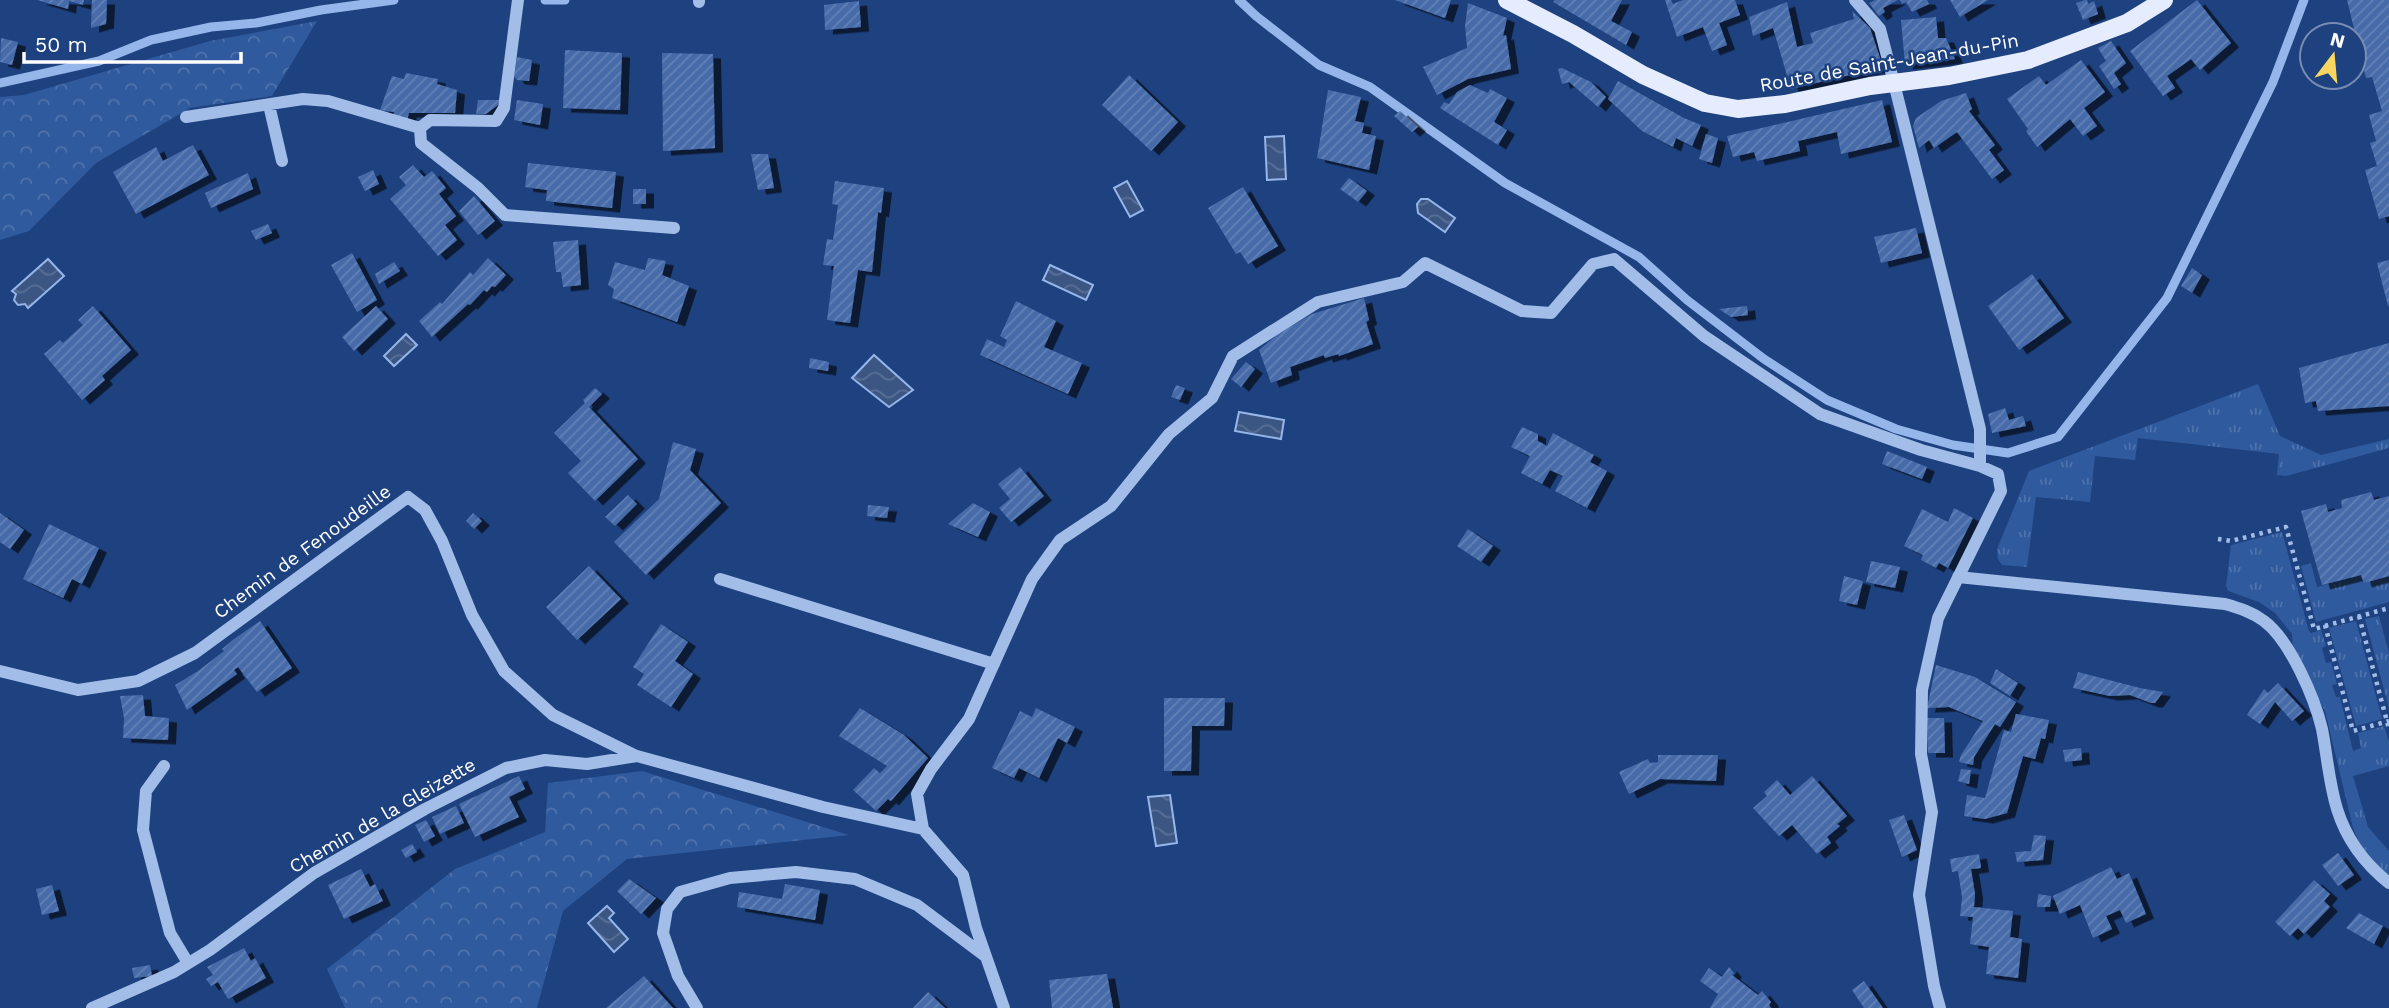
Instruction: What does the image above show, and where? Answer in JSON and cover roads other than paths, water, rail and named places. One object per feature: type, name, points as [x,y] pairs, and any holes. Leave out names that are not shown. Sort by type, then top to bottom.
[{"type":"main road","name":"Route de Saint-Jean-du-Pin","points":[[1507,0],[1643,75],[1705,103],[1738,109],[1949,76],[2028,60],[2127,23],[2164,0]]},
{"type":"street","points":[[420,128],[430,120],[496,121],[504,108],[518,0]]},
{"type":"street","points":[[1855,0],[1880,29],[1980,429],[1980,466]]},
{"type":"street","points":[[186,117],[303,99],[328,101],[420,128]]},
{"type":"street","points":[[269,105],[282,161]]},
{"type":"street","points":[[420,128],[421,144],[478,188],[505,215],[674,228]]},
{"type":"street","points":[[1004,1008],[985,956],[962,875],[923,829],[917,794],[930,769],[969,719],[1032,579],[1060,540],[1111,506],[1169,433],[1212,398],[1233,356],[1318,302],[1403,282],[1425,263],[1522,311],[1551,313],[1593,264],[1614,259],[1704,336],[1820,414],[1998,474],[2001,491],[1938,618],[1922,690],[1921,754],[1932,812],[1919,895],[1940,1008]]},
{"type":"street","name":"Chemin de Fenoudeille","points":[[0,671],[78,690],[138,681],[195,653],[408,497],[425,510],[442,541],[472,614],[505,671],[553,715],[637,756]]},
{"type":"street","points":[[1958,577],[2225,604],[2247,610],[2266,622],[2276,633],[2302,676],[2317,709],[2336,808],[2344,827],[2367,862],[2389,883]]},
{"type":"street","points":[[720,579],[994,664]]},
{"type":"street","name":"Chemin de la Gleizette","points":[[92,1008],[188,963],[210,950],[314,873],[425,808],[506,768],[545,760],[587,764],[637,756],[823,807],[923,829]]},
{"type":"street","points":[[164,766],[146,791],[143,830],[170,933],[188,963]]},
{"type":"street","points":[[697,1008],[678,976],[663,933],[667,909],[680,892],[730,878],[796,872],[855,880],[917,905],[985,956]]},
{"type":"water","points":[[1284,136],[1286,179],[1267,180],[1265,137]]},
{"type":"water","points":[[1127,181],[1143,210],[1130,217],[1114,188]]},
{"type":"water","points":[[1421,199],[1428,199],[1455,218],[1445,232],[1418,213],[1417,204]]},
{"type":"water","points":[[48,259],[64,276],[28,308],[25,304],[18,305],[14,300],[16,294],[12,291]]},
{"type":"water","points":[[1050,265],[1093,285],[1086,300],[1043,280]]},
{"type":"water","points":[[406,334],[417,345],[394,366],[384,356]]},
{"type":"water","points":[[874,355],[913,390],[889,407],[852,378]]},
{"type":"water","points":[[1239,412],[1284,420],[1281,439],[1235,431]]},
{"type":"water","points":[[1170,795],[1177,843],[1156,846],[1148,797]]},
{"type":"water","points":[[607,906],[614,913],[609,918],[628,939],[614,952],[588,923]]},
{"type":"waterway","points":[[0,83],[99,61],[151,40],[211,27],[256,23],[321,10],[394,0]]},
{"type":"waterway","points":[[545,0],[565,0]]},
{"type":"waterway","points":[[1239,0],[1319,65],[1370,87],[1505,183],[1639,257],[1687,300],[1764,359],[1827,400],[1896,429],[1953,445],[2008,453],[2058,437],[2167,298],[2273,82],[2304,0]]}]
